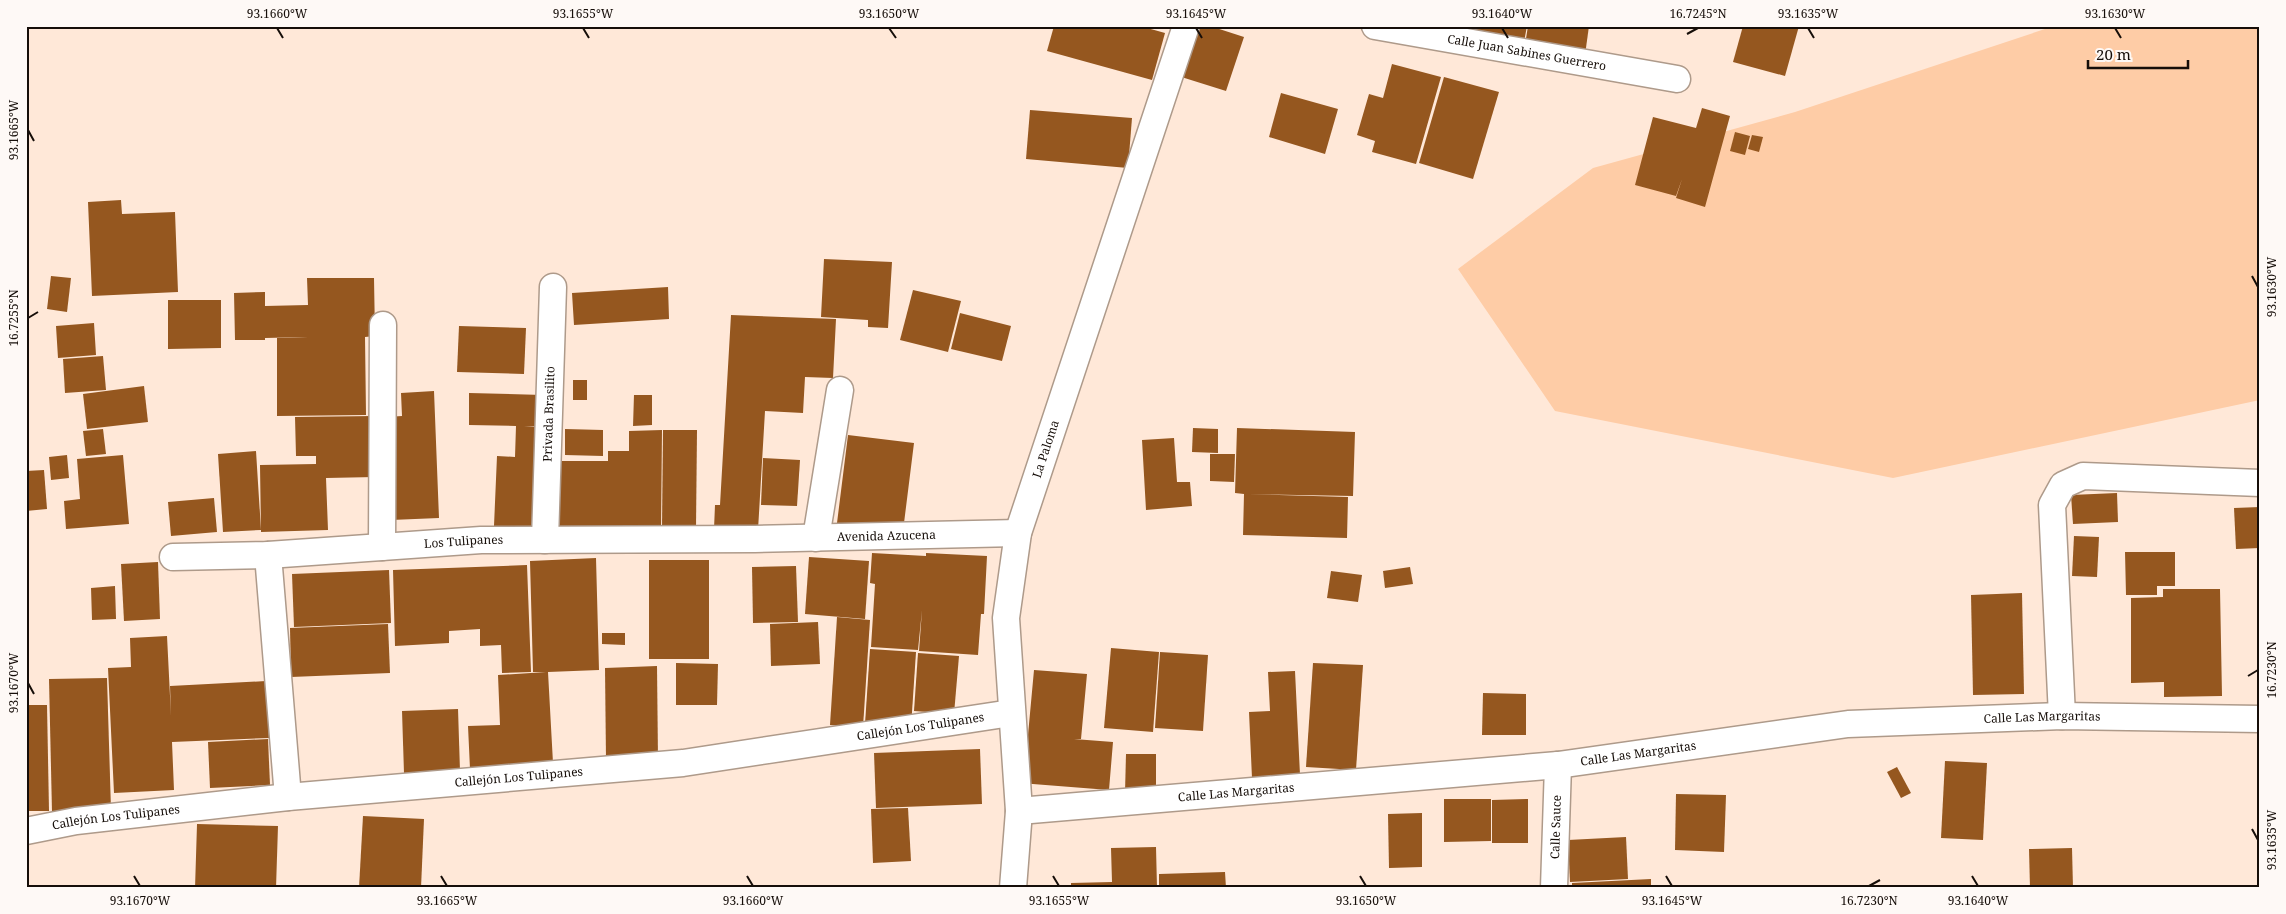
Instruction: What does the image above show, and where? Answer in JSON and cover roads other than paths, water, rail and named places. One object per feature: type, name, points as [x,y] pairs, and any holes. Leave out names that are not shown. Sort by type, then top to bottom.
[{"type":"street","name":"La Paloma","points":[[1013,888],[1019,811],[1006,618],[1018,533],[1186,26]]},
{"type":"street","name":"Calle Juan Sabines Guerrero","points":[[1375,26],[1677,79]]},
{"type":"street","name":"Privada Brasilito","points":[[545,540],[553,287]]},
{"type":"street","points":[[382,547],[383,325]]},
{"type":"street","points":[[816,538],[840,390]]},
{"type":"street","points":[[2062,716],[2052,504],[2063,485],[2083,476],[2260,483]]},
{"type":"street","name":"Avenida Azucena","points":[[755,539],[1018,533]]},
{"type":"street","name":"Los Tulipanes","points":[[173,558],[268,555],[482,540],[755,539]]},
{"type":"street","points":[[268,555],[288,798]]},
{"type":"street","name":"Callejón Los Tulipanes","points":[[26,831],[76,821],[288,798],[683,763],[1011,713]]},
{"type":"street","name":"Calle Las Margaritas","points":[[1019,811],[1558,765],[1848,724],[2062,716],[2260,719]]},
{"type":"street","name":"Calle Sauce","points":[[1554,888],[1558,765]]}]
